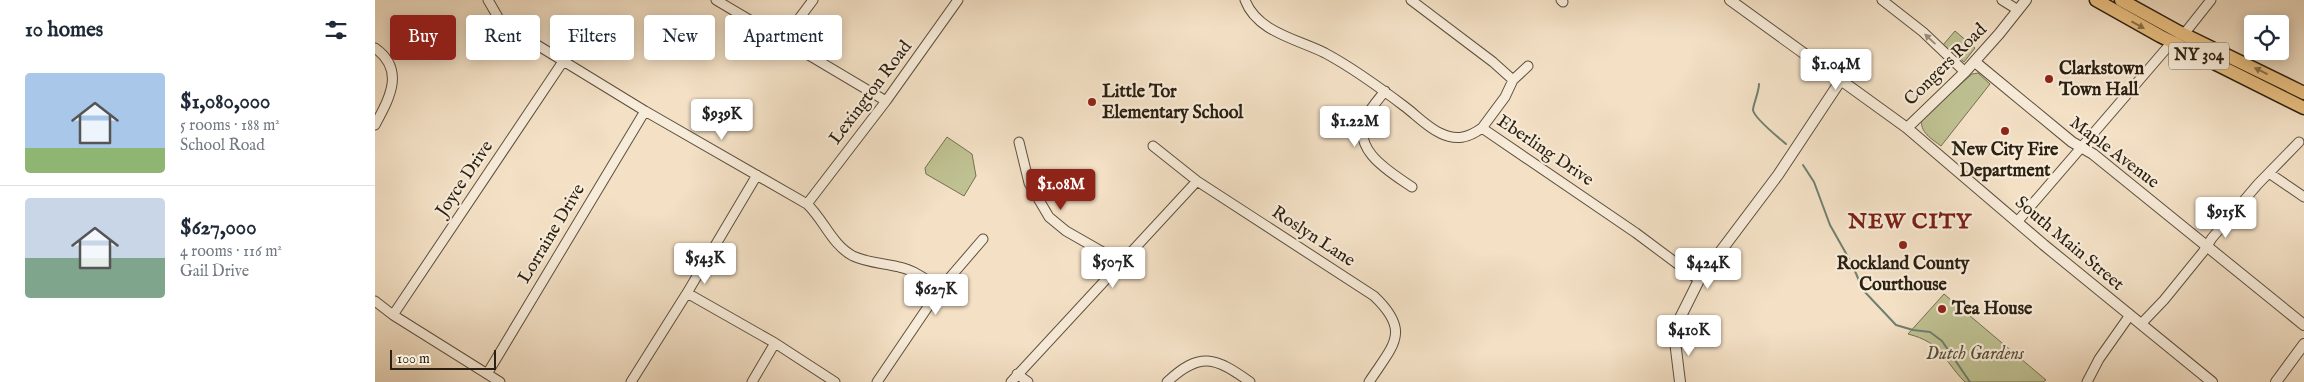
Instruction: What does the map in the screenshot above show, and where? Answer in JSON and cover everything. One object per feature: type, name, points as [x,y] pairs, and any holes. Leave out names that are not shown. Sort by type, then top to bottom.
[{"type":"main road","name":"NY 304","points":[[2097,0],[2172,42],[2304,108]]},
{"type":"main road","name":"NY 304","points":[[2121,0],[2184,34],[2304,93]]},
{"type":"street","points":[[488,0],[499,19],[511,29],[550,52]]},
{"type":"street","points":[[716,0],[741,15]]},
{"type":"street","points":[[802,15],[813,0]]},
{"type":"street","name":"Lexington Road","points":[[807,204],[886,101],[958,0]]},
{"type":"street","name":"Eberling Drive","points":[[1245,0],[1247,6],[1269,29],[1324,53],[1385,91],[1440,133],[1461,139],[1470,137],[1482,128],[1636,233],[1699,280]]},
{"type":"street","points":[[1411,0],[1493,62],[1513,80]]},
{"type":"street","name":"South Main Street","points":[[1730,0],[1907,128],[2017,222],[2212,382]]},
{"type":"street","points":[[1882,0],[1923,32],[1965,72]]},
{"type":"street","points":[[2001,0],[2018,10]]},
{"type":"street","name":"Congers Road","points":[[1907,128],[1975,62],[2026,0]]},
{"type":"street","points":[[2184,34],[2211,0]]},
{"type":"street","points":[[2017,222],[2172,42]]},
{"type":"street","points":[[375,48],[382,52],[390,68],[393,86],[388,102],[375,125]]},
{"type":"street","points":[[564,60],[645,111],[807,204],[818,214],[836,243],[852,255],[872,263],[899,267],[915,272],[940,289]]},
{"type":"street","name":"Joyce Drive","points":[[393,315],[564,60]]},
{"type":"street","points":[[817,60],[886,101]]},
{"type":"street","name":"Maple Avenue","points":[[1975,62],[2072,142],[2082,147],[2304,325]]},
{"type":"street","points":[[1482,128],[1505,97],[1513,80],[1528,66]]},
{"type":"street","points":[[1680,382],[1675,341],[1680,318],[1699,280],[1778,175],[1841,80]]},
{"type":"street","points":[[1385,91],[1366,117],[1362,132],[1368,150],[1379,165],[1412,187]]},
{"type":"street","name":"Lorraine Drive","points":[[487,374],[645,111]]},
{"type":"street","points":[[1019,142],[1029,183],[1049,217],[1067,231],[1122,263]]},
{"type":"street","points":[[2141,324],[2164,300],[2258,184],[2299,142]]},
{"type":"street","name":"Roslyn Lane","points":[[1153,146],[1197,181],[1374,296],[1390,312],[1396,328],[1394,343],[1369,382]]},
{"type":"street","points":[[2269,173],[2304,197]]},
{"type":"street","points":[[631,382],[687,293],[757,175]]},
{"type":"street","points":[[1011,382],[1197,181]]},
{"type":"street","points":[[877,382],[940,289],[983,240]]},
{"type":"street","points":[[687,293],[775,343],[835,382]]},
{"type":"street","points":[[375,300],[393,315],[500,382]]},
{"type":"street","points":[[2087,382],[2099,359],[2130,315]]},
{"type":"street","points":[[751,382],[775,343]]},
{"type":"street","points":[[2276,382],[2304,344]]},
{"type":"street","points":[[1167,382],[1180,370],[1193,362],[1204,360],[1218,361],[1250,382]]},
{"type":"street","points":[[1017,374],[1028,382]]},
{"type":"green space","points":[[1955,31],[1975,48],[1964,62],[1943,45]]},
{"type":"green space","points":[[1978,73],[1990,84],[1941,146],[1924,131],[1922,119],[1972,74]]},
{"type":"green space","points":[[947,137],[972,154],[976,176],[964,196],[926,174],[925,168]]},
{"type":"green space","name":"Dutch Gardens","points":[[1944,294],[2046,380],[2043,382],[1965,382],[1935,347],[1920,338],[1908,334]]},
{"type":"waterway","points":[[1759,84],[1753,108],[1754,114],[1786,144]]},
{"type":"waterway","points":[[1803,165],[1814,182],[1830,225],[1852,264],[1863,290],[1896,325],[1930,332],[1942,341],[1970,382]]},
{"type":"place","name":"Clarkstown Town Hall","points":[[2049,79]]},
{"type":"place","name":"Little Tor Elementary School","points":[[1092,102]]},
{"type":"place","name":"New City Fire Department","points":[[2005,131]]},
{"type":"place","name":"Rockland County Courthouse","points":[[1903,245]]},
{"type":"place","name":"Tea House","points":[[1942,309]]},
{"type":"district","name":"NEW CITY","points":[[1910,222]]}]
